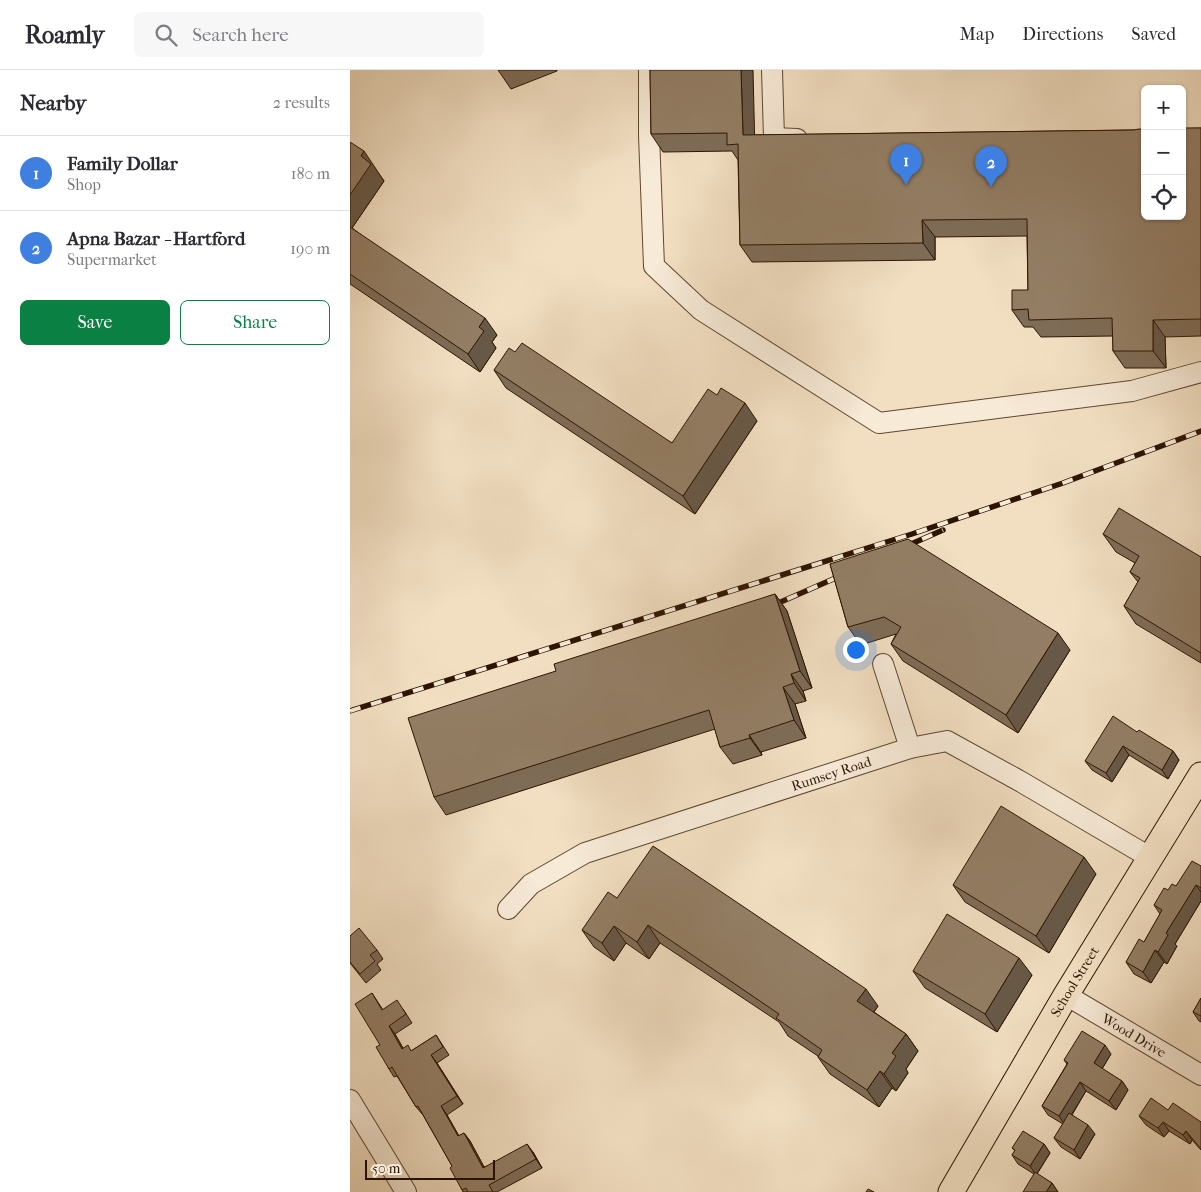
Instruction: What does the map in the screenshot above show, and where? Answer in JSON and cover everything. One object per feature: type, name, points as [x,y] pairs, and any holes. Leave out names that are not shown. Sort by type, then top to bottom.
[{"type":"main road","name":"School Street","points":[[951,1192],[1066,995],[1201,774]]},
{"type":"street","points":[[649,70],[649,135],[654,266],[701,310],[879,424],[1132,391],[1201,372]]},
{"type":"street","points":[[772,70],[774,138],[819,139]]},
{"type":"street","points":[[884,664],[910,748]]},
{"type":"street","name":"Rumsey Road","points":[[508,909],[531,884],[585,853],[910,748],[947,741],[1151,858]]},
{"type":"street","name":"Wood Drive","points":[[1066,995],[1201,1075]]},
{"type":"street","points":[[350,1100],[406,1192]]},
{"type":"building","points":[[650,70],[741,70],[743,135],[1141,129],[1141,220],[1186,220],[1186,128],[1201,128],[1201,319],[1153,320],[1153,351],[1113,351],[1112,318],[1029,320],[1028,309],[1012,310],[1012,290],[1028,290],[1027,219],[922,220],[923,243],[740,245],[738,144],[727,145],[727,133],[651,134]]},
{"type":"building","points":[[350,142],[364,151],[361,156],[371,164],[350,195]]},
{"type":"building","points":[[350,227],[485,318],[479,327],[484,331],[468,354],[350,274]]},
{"type":"building","points":[[522,343],[672,443],[708,389],[717,395],[721,388],[745,403],[683,496],[494,370],[509,348],[515,352]]},
{"type":"building","points":[[1119,508],[1201,557],[1201,653],[1124,606],[1140,578],[1130,572],[1139,556],[1103,534]]},
{"type":"building","points":[[908,539],[1058,633],[1006,715],[891,644],[901,627],[884,617],[848,627],[830,564]]},
{"type":"building","points":[[775,594],[800,671],[791,674],[794,683],[783,687],[794,720],[749,735],[750,738],[720,747],[709,710],[434,797],[408,718],[556,671],[554,664]]},
{"type":"building","points":[[1113,716],[1137,732],[1139,730],[1173,751],[1162,770],[1123,746],[1106,773],[1085,761]]},
{"type":"building","points":[[1001,806],[1084,857],[1036,936],[953,885]]},
{"type":"building","points":[[653,846],[866,989],[857,1001],[906,1034],[892,1053],[896,1056],[884,1074],[880,1071],[867,1090],[818,1057],[822,1050],[776,1018],[779,1014],[648,925],[637,942],[614,926],[602,943],[582,930],[608,892],[617,898]]},
{"type":"building","points":[[1192,861],[1201,866],[1201,888],[1196,885],[1166,933],[1168,935],[1158,952],[1155,950],[1143,972],[1126,962],[1139,939],[1144,942],[1162,910],[1154,905],[1164,888],[1168,890],[1172,884],[1176,886]]},
{"type":"building","points":[[947,914],[1019,958],[985,1014],[913,971]]},
{"type":"building","points":[[359,928],[377,950],[370,955],[375,961],[360,974],[350,962],[350,936]]},
{"type":"building","points":[[372,993],[382,1010],[397,1000],[406,1014],[389,1026],[402,1049],[408,1045],[411,1051],[436,1035],[443,1047],[431,1055],[457,1096],[441,1106],[458,1136],[464,1133],[483,1168],[527,1144],[536,1159],[489,1185],[493,1192],[468,1192],[466,1188],[462,1190],[450,1168],[452,1166],[418,1106],[416,1107],[392,1067],[389,1069],[376,1047],[380,1045],[355,1004]]},
{"type":"building","points":[[1201,998],[1201,1016],[1193,1012]]},
{"type":"building","points":[[1082,1031],[1105,1045],[1094,1063],[1122,1081],[1109,1101],[1080,1082],[1059,1116],[1042,1106],[1068,1063],[1064,1060]]},
{"type":"building","points":[[1151,1098],[1168,1110],[1173,1103],[1201,1122],[1201,1149],[1186,1131],[1183,1135],[1163,1122],[1158,1128],[1139,1116]]},
{"type":"building","points":[[1069,1113],[1088,1125],[1074,1150],[1054,1138]]},
{"type":"building","points":[[1023,1131],[1044,1144],[1030,1166],[1012,1155],[1015,1150],[1012,1148]]},
{"type":"building","points":[[1035,1172],[1052,1183],[1046,1192],[1023,1192]]},
{"type":"railway","points":[[350,711],[912,534],[1063,483],[1201,431]]},
{"type":"railway","points":[[902,548],[943,530]]},
{"type":"railway","points":[[767,608],[847,573]]},
{"type":"place","name":"Family Dollar","points":[[906,185]]},
{"type":"place","name":"Apna Bazar - Hartford","points":[[991,187]]}]
